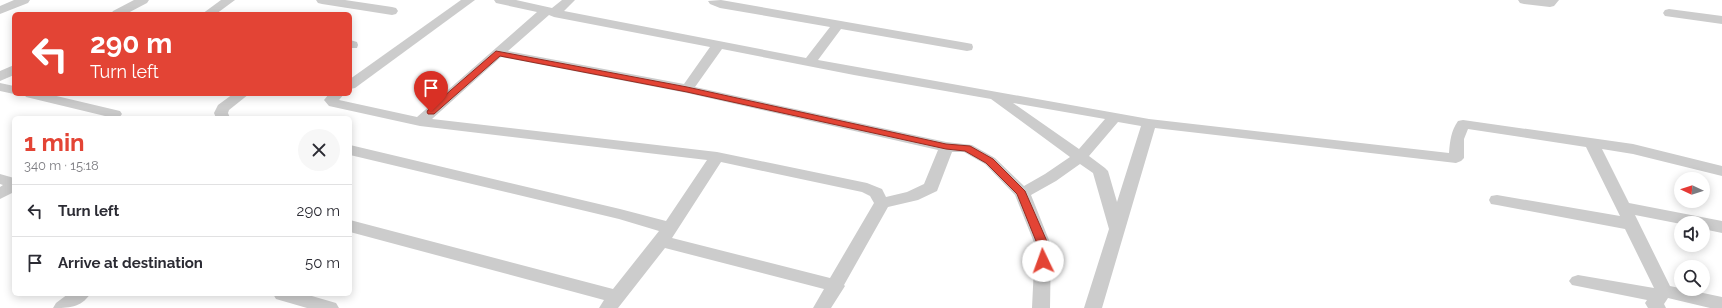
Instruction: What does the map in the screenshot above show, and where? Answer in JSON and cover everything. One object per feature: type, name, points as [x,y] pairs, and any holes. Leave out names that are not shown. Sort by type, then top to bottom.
[{"type":"street","points":[[0,10],[24,0]]},
{"type":"street","points":[[121,12],[143,0]]},
{"type":"street","points":[[211,12],[229,0]]},
{"type":"street","points":[[322,0],[392,10]]},
{"type":"street","points":[[352,84],[469,0]]},
{"type":"street","points":[[500,0],[550,12],[810,62],[1150,123],[1456,158],[1457,139],[1463,124],[1633,149],[1722,171]]},
{"type":"street","points":[[420,122],[498,53],[550,12],[570,0]]},
{"type":"street","points":[[712,0],[720,4],[838,26],[967,47]]},
{"type":"street","points":[[1524,0],[1550,3],[1553,0]]},
{"type":"street","points":[[1669,13],[1722,20]]},
{"type":"street","points":[[810,62],[838,26]]},
{"type":"street","points":[[687,90],[719,44]]},
{"type":"street","points":[[498,53],[687,90],[946,147],[967,148],[990,161],[1022,193],[1043,246],[1042,308]]},
{"type":"street","points":[[0,77],[12,70]]},
{"type":"street","points":[[0,87],[12,90]]},
{"type":"street","points":[[39,96],[114,114],[112,116]]},
{"type":"street","points":[[222,116],[221,113],[223,108],[239,96]]},
{"type":"street","points":[[335,96],[331,100],[334,103],[420,122],[717,158],[867,188],[876,193],[882,203]]},
{"type":"street","points":[[994,96],[1082,156],[1100,171],[1117,229]]},
{"type":"street","points":[[1022,193],[1055,176],[1082,156],[1114,117]]},
{"type":"street","points":[[1093,308],[1150,123]]},
{"type":"street","points":[[1592,143],[1631,224],[1660,299]]},
{"type":"street","points":[[822,308],[836,286],[882,203],[912,196],[931,187],[946,147]]},
{"type":"street","points":[[352,150],[620,214],[665,235],[836,286]]},
{"type":"street","points":[[352,227],[612,302],[665,235],[717,158]]},
{"type":"street","points":[[0,178],[12,183]]},
{"type":"street","points":[[0,194],[12,185]]},
{"type":"street","points":[[1497,200],[1631,224]]},
{"type":"street","points":[[1623,207],[1674,217]]},
{"type":"street","points":[[1710,225],[1722,227]]},
{"type":"street","points":[[1578,281],[1660,299],[1722,304]]},
{"type":"street","points":[[62,308],[77,296]]},
{"type":"street","points":[[289,296],[330,308]]},
{"type":"route","points":[[431,112],[498,53],[687,90],[946,147],[967,148],[990,161],[1022,193],[1043,246],[1043,261]]}]
